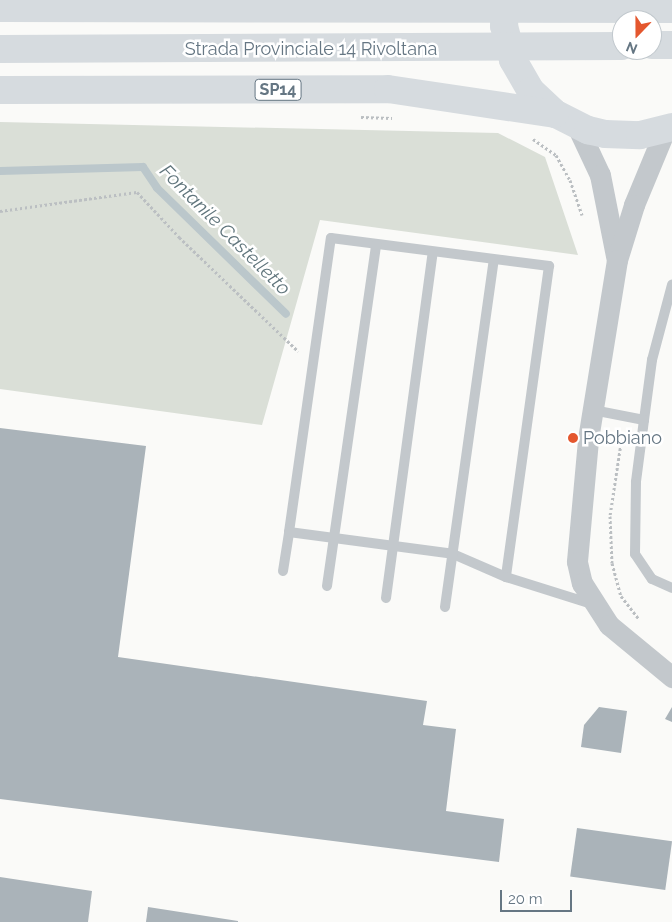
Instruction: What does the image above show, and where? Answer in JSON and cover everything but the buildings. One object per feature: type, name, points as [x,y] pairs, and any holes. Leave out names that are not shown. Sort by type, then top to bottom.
[{"type":"main road","points":[[505,0],[504,26],[513,60],[530,90],[566,120],[622,136],[669,128]]},
{"type":"main road","points":[[0,8],[672,9]]},
{"type":"main road","name":"Strada Provinciale 14 Rivoltana","points":[[0,50],[612,46]]},
{"type":"main road","name":"SP14","points":[[0,90],[388,89],[566,120]]},
{"type":"street","points":[[566,120],[606,194],[617,260]]},
{"type":"street","points":[[669,128],[640,190],[617,260],[593,410],[580,511],[578,562],[582,583],[593,604],[609,626],[672,677]]},
{"type":"lane","points":[[283,571],[331,238],[549,266],[506,577]]},
{"type":"lane","points":[[328,586],[376,244]]},
{"type":"lane","points":[[386,598],[433,252]]},
{"type":"lane","points":[[445,607],[494,260]]},
{"type":"lane","points":[[672,285],[652,360],[636,482],[634,554],[652,579],[672,588]]},
{"type":"lane","points":[[593,410],[644,420]]},
{"type":"lane","points":[[289,532],[453,554],[506,577],[593,604]]},
{"type":"path","points":[[0,211],[137,192],[179,237],[313,366]]},
{"type":"shaded area","points":[[0,122],[498,133],[545,157],[578,255],[320,220],[262,425],[0,389]]},
{"type":"waterway","name":"Fontanile Castelletto","points":[[0,171],[143,167],[157,188],[286,314]]},
{"type":"place","name":"Pobbiano","points":[[573,438]]}]
